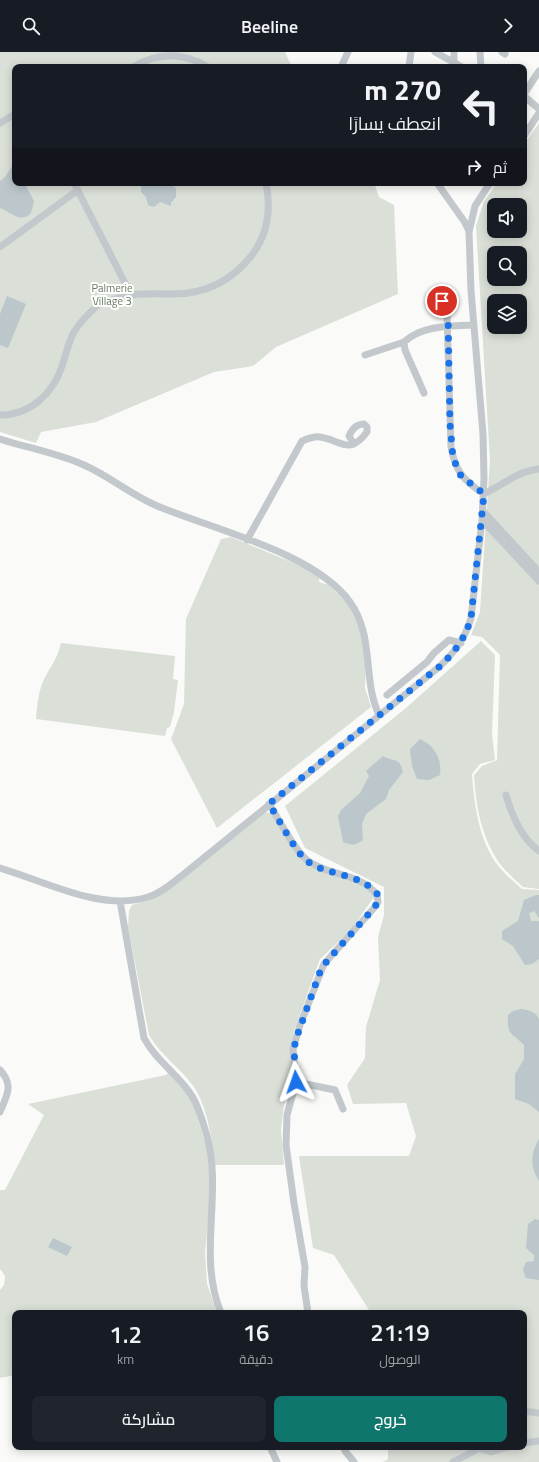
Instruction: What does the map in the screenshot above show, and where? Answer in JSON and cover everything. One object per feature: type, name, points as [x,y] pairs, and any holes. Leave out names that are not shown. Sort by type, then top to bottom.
[{"type":"street","points":[[138,64],[155,54],[168,52],[188,55],[203,64]]},
{"type":"street","points":[[342,64],[348,52]]},
{"type":"street","points":[[409,64],[411,52]]},
{"type":"street","points":[[435,52],[454,63]]},
{"type":"street","points":[[454,52],[454,63]]},
{"type":"street","points":[[480,52],[481,64]]},
{"type":"street","points":[[527,90],[539,71]]},
{"type":"street","points":[[527,98],[539,109]]},
{"type":"street","points":[[527,131],[539,113]]},
{"type":"street","points":[[0,123],[12,116]]},
{"type":"street","points":[[76,186],[130,293]]},
{"type":"street","points":[[0,415],[22,411],[35,405],[46,395],[54,385],[74,334],[82,321],[100,304],[130,293],[171,294],[201,291],[224,281],[239,269],[259,245],[266,229],[269,198],[267,186]]},
{"type":"street","points":[[439,186],[464,221],[469,232]]},
{"type":"street","points":[[0,868],[83,896],[120,901],[134,901],[150,897],[162,891],[439,667],[461,643],[468,631],[471,618],[484,494],[483,434],[474,325],[469,232],[475,206],[488,186]]},
{"type":"street","points":[[0,247],[78,190]]},
{"type":"street","points":[[435,298],[444,304],[448,315],[450,420],[453,458],[461,476],[484,494]]},
{"type":"street","points":[[365,355],[404,342],[428,330],[448,326],[474,325]]},
{"type":"street","points":[[404,342],[404,350],[424,393]]},
{"type":"street","points":[[248,540],[302,441],[320,437],[344,446],[354,444]]},
{"type":"street","points":[[0,439],[71,460],[86,466],[153,504],[285,555],[321,574],[341,591],[356,612],[366,642],[371,687],[375,707],[379,715]]},
{"type":"street","points":[[484,494],[514,475],[539,469]]},
{"type":"street","points":[[482,511],[526,561],[539,581]]},
{"type":"street","points":[[482,520],[539,572]]},
{"type":"street","points":[[386,695],[427,662],[434,653],[449,640],[461,643]]},
{"type":"street","points":[[506,795],[516,822],[523,834],[539,851]]},
{"type":"street","points":[[269,804],[298,851],[308,862],[368,885],[378,895],[378,902],[374,908],[321,969],[296,1039],[294,1049],[296,1082],[287,1115],[286,1145],[305,1267],[304,1286],[308,1310]]},
{"type":"street","points":[[120,901],[144,1038],[154,1056],[168,1068],[192,1096],[207,1136],[213,1183],[210,1227],[210,1264],[212,1289],[220,1310]]},
{"type":"street","points":[[0,1070],[9,1084],[8,1092],[0,1112]]},
{"type":"street","points":[[296,1082],[335,1090],[343,1109]]},
{"type":"street","points":[[527,1412],[539,1413]]},
{"type":"street","points":[[527,1442],[539,1441]]},
{"type":"street","points":[[271,1450],[277,1462]]},
{"type":"street","points":[[345,1450],[354,1462]]},
{"type":"street","points":[[453,1462],[475,1450]]},
{"type":"street","points":[[485,1450],[491,1452],[497,1450]]},
{"type":"green space","name":"Palmerie Village 3","points":[[0,52],[285,52],[291,64],[12,64],[12,186],[375,186],[379,197],[394,205],[398,294],[276,347],[253,366],[214,372],[96,422],[41,432],[36,443],[0,432]]},
{"type":"green space","points":[[539,123],[539,889],[523,887],[501,866],[486,838],[476,797],[474,775],[482,766],[497,760],[500,655],[482,637],[471,635],[480,612],[490,460],[476,226],[484,201],[495,186],[527,186],[527,140]]},
{"type":"green space","points":[[231,537],[320,574],[319,582],[329,585],[349,605],[360,628],[366,661],[365,688],[371,707],[217,828],[171,739],[184,704],[186,619],[221,539]]},
{"type":"green space","points":[[481,641],[495,655],[492,734],[495,760],[480,764],[472,774],[478,818],[484,840],[494,860],[500,868],[522,889],[539,890],[539,1462],[383,1462],[388,1459],[388,1450],[527,1450],[527,1310],[369,1310],[334,1255],[313,1248],[299,1156],[409,1156],[416,1136],[406,1103],[353,1104],[347,1085],[365,1058],[366,1027],[380,980],[378,937],[384,915],[384,887],[305,848],[285,806],[406,708]]},
{"type":"green space","points":[[61,643],[175,656],[173,679],[178,680],[174,712],[170,727],[167,728],[165,736],[36,719],[42,684],[57,655]]},
{"type":"green space","points":[[265,812],[271,813],[299,857],[370,889],[374,897],[350,931],[320,959],[294,1031],[291,1045],[293,1081],[284,1105],[281,1130],[284,1165],[215,1165],[209,1125],[199,1096],[189,1080],[159,1049],[149,1035],[128,927],[129,911],[132,905],[152,899]]},
{"type":"green space","points":[[170,1071],[193,1102],[207,1149],[211,1191],[205,1253],[207,1284],[216,1310],[12,1310],[12,1376],[0,1378],[0,1290],[4,1285],[5,1276],[0,1269],[0,1190],[5,1190],[44,1115],[28,1104],[166,1075]]},
{"type":"shaded area","points":[[12,167],[12,186],[27,186],[34,201],[31,213],[27,216],[16,216],[0,208],[0,181],[7,175]]},
{"type":"shaded area","points":[[172,186],[176,188],[176,197],[171,203],[171,206],[160,202],[154,207],[148,205],[146,197],[141,192],[141,187]]},
{"type":"shaded area","points":[[7,296],[26,304],[8,348],[0,345],[0,314]]},
{"type":"shaded area","points":[[420,739],[430,745],[439,758],[440,775],[429,780],[417,779],[412,766],[410,749]]},
{"type":"shaded area","points":[[383,756],[398,762],[403,772],[389,790],[386,799],[366,814],[362,824],[363,840],[353,844],[343,842],[338,816],[341,810],[360,793],[369,776],[366,771]]},
{"type":"shaded area","points":[[539,895],[539,918],[534,911],[529,913],[531,921],[539,921],[539,959],[532,964],[525,965],[513,946],[502,939],[502,931],[518,921],[524,900]]},
{"type":"shaded area","points":[[521,1009],[532,1012],[539,1019],[539,1112],[529,1104],[515,1099],[515,1074],[524,1059],[524,1045],[509,1030],[508,1015],[513,1011]]},
{"type":"shaded area","points":[[539,1139],[539,1181],[534,1171],[532,1160],[534,1150]]},
{"type":"shaded area","points":[[535,1219],[539,1220],[539,1280],[526,1278],[523,1270],[526,1262],[534,1261],[534,1255],[526,1248],[528,1224]]},
{"type":"shaded area","points":[[53,1238],[72,1247],[67,1256],[48,1247]]},
{"type":"route","points":[[296,1082],[294,1059],[296,1039],[321,969],[374,908],[378,902],[378,895],[374,889],[368,885],[315,866],[308,862],[298,851],[269,804],[439,667],[461,643],[468,631],[471,618],[484,494],[461,476],[453,458],[450,424],[448,315],[442,301]]}]
